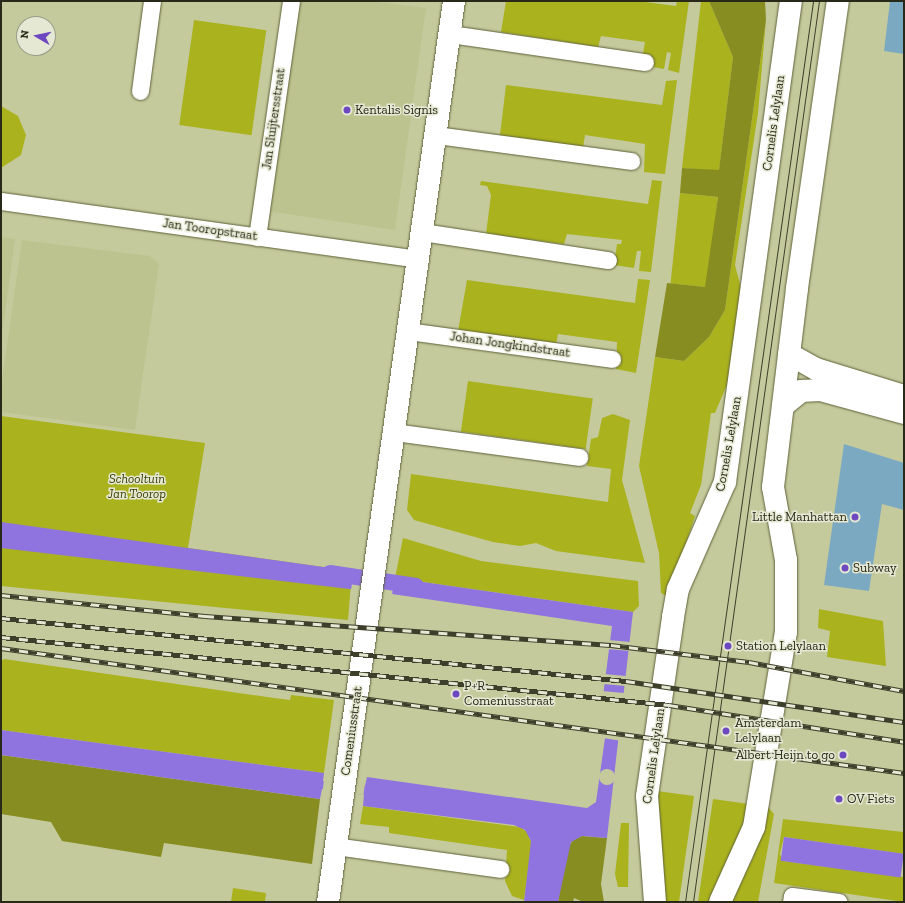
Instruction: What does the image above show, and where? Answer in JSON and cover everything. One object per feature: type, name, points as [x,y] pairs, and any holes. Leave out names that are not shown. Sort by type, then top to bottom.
[{"type":"main road","points":[[394,432],[454,1]]},
{"type":"main road","points":[[720,902],[754,827],[786,632],[786,560],[774,487],[789,354],[838,1]]},
{"type":"main road","name":"Cornelis Lelylaan","points":[[653,898],[647,833],[647,796],[672,625],[678,589],[725,482],[787,8]]},
{"type":"main road","points":[[789,354],[816,370],[904,396]]},
{"type":"main road","points":[[784,405],[801,391],[820,390],[904,413]]},
{"type":"main road","name":"Comeniusstraat","points":[[328,902],[394,432]]},
{"type":"street","points":[[140,91],[152,1]]},
{"type":"street","name":"Jan Sluijtersstraat","points":[[257,237],[291,1]]},
{"type":"street","points":[[450,34],[645,62]]},
{"type":"street","points":[[436,135],[631,161]]},
{"type":"street","name":"Jan Tooropstraat","points":[[1,201],[418,259]]},
{"type":"street","points":[[422,232],[608,260]]},
{"type":"street","name":"Johan Jongkindstraat","points":[[408,331],[612,359]]},
{"type":"street","points":[[394,432],[579,456]]},
{"type":"street","points":[[336,846],[500,869]]},
{"type":"street","points":[[791,899],[839,902]]},
{"type":"shaded area","name":"Kentalis Signis","points":[[300,1],[368,1],[426,8],[395,230],[267,211]]},
{"type":"shaded area","points":[[709,1],[765,1],[766,20],[725,310],[709,337],[684,361],[655,357],[667,283],[705,287],[718,197],[680,193],[682,168],[719,170],[733,57]]},
{"type":"shaded area","points":[[1,237],[15,239],[1,342]]},
{"type":"shaded area","points":[[22,240],[150,256],[159,264],[135,430],[1,412],[1,388]]},
{"type":"shaded area","points":[[1,522],[352,571],[350,581],[393,587],[395,578],[633,612],[607,838],[582,836],[571,842],[558,902],[524,902],[531,841],[525,830],[514,825],[363,806],[364,795],[322,789],[320,799],[1,755],[1,730],[324,773],[323,781],[365,786],[367,777],[587,808],[596,802],[605,738],[603,696],[612,626],[392,594],[1,548]]},
{"type":"shaded area","points":[[1,755],[320,799],[312,864],[164,843],[161,857],[62,841],[51,822],[1,814]]},
{"type":"shaded area","points":[[582,836],[607,838],[601,884],[604,902],[583,902],[574,898],[573,902],[558,902],[567,849],[573,840]]},
{"type":"shaded area","points":[[784,837],[904,854],[900,878],[781,861]]},
{"type":"green space","points":[[506,1],[638,1],[676,6],[677,1],[689,1],[679,73],[668,70],[671,53],[667,52],[664,69],[641,65],[645,42],[601,36],[598,47],[501,32]]},
{"type":"green space","points":[[701,1],[709,1],[733,57],[719,171],[682,168]]},
{"type":"green space","points":[[194,20],[266,30],[252,135],[179,125]]},
{"type":"green space","points":[[766,20],[758,113],[735,265],[742,292],[734,368],[715,413],[711,413],[701,485],[690,513],[695,516],[668,597],[661,593],[659,553],[639,466],[655,357],[684,361],[709,337],[725,310]]},
{"type":"green space","points":[[677,80],[665,174],[644,172],[645,144],[585,135],[583,148],[500,135],[506,85],[662,105],[666,81]]},
{"type":"green space","points":[[1,106],[18,116],[26,135],[21,155],[1,168]]},
{"type":"green space","points":[[652,180],[662,181],[651,272],[639,271],[641,251],[637,251],[634,268],[614,265],[617,244],[621,244],[622,240],[567,234],[564,244],[486,234],[491,195],[487,186],[480,185],[481,181],[648,204]]},
{"type":"green space","points":[[680,193],[718,197],[708,287],[670,284]]},
{"type":"green space","points":[[638,279],[650,280],[636,373],[616,369],[617,342],[558,334],[556,345],[458,331],[467,280],[635,303]]},
{"type":"green space","points":[[468,381],[593,399],[586,449],[461,432]]},
{"type":"green space","points":[[613,414],[630,420],[622,480],[645,563],[556,551],[536,543],[520,546],[493,542],[414,520],[407,510],[411,474],[608,502],[611,469],[587,466],[591,439],[598,437],[602,418]]},
{"type":"green space","name":"Schooltuin Jan Toorop","points":[[1,416],[205,443],[188,548],[352,571],[348,620],[1,586]]},
{"type":"green space","points":[[403,538],[481,561],[638,581],[639,606],[633,612],[395,578]]},
{"type":"green space","points":[[819,609],[883,621],[886,666],[827,657],[830,631],[818,628]]},
{"type":"green space","points":[[4,659],[290,700],[291,695],[334,700],[324,773],[1,730],[1,661]]},
{"type":"green space","points":[[657,791],[694,796],[679,902],[664,902]]},
{"type":"green space","points":[[713,799],[749,804],[748,820],[711,902],[698,902]]},
{"type":"green space","points":[[363,806],[520,827],[527,832],[532,844],[524,900],[512,896],[505,881],[507,850],[389,833],[389,827],[360,824]]},
{"type":"green space","points":[[768,807],[774,814],[758,902],[730,902],[753,858]]},
{"type":"green space","points":[[783,819],[904,832],[904,854],[784,837],[780,854],[783,861],[904,877],[904,902],[774,883]]},
{"type":"green space","points":[[621,823],[629,823],[628,887],[618,887],[615,874]]},
{"type":"green space","points":[[233,888],[266,893],[265,902],[231,902]]},
{"type":"pier","points":[[394,576],[392,596],[351,590],[353,579],[392,585]]},
{"type":"pier","points":[[608,640],[631,642],[630,651],[607,649]]},
{"type":"pier","points":[[604,674],[626,676],[625,686],[603,684]]},
{"type":"pier","points":[[602,691],[624,693],[622,741],[603,738]]},
{"type":"pier","points":[[604,769],[610,769],[615,774],[613,783],[610,785],[604,785],[599,780],[599,774]]},
{"type":"pier","points":[[324,780],[365,785],[363,795],[323,790]]},
{"type":"building","points":[[890,1],[904,1],[904,54],[884,51]]},
{"type":"building","name":"Little Manhattan","points":[[844,444],[904,463],[904,510],[882,504],[869,591],[824,585]]},
{"type":"waterway","points":[[330,573],[416,586]]},
{"type":"tram line","points":[[685,902],[813,1]]},
{"type":"tram line","points":[[693,902],[819,1]]},
{"type":"railway","points":[[1,595],[205,616],[611,645],[749,662],[904,691]]},
{"type":"railway","points":[[1,618],[626,681],[904,722]]},
{"type":"railway","points":[[1,637],[669,705],[904,742]]},
{"type":"railway","points":[[1,648],[904,773]]},
{"type":"place","name":"Kentalis Signis","points":[[347,110]]},
{"type":"place","name":"Little Manhattan","points":[[855,517]]},
{"type":"place","name":"Subway","points":[[845,568]]},
{"type":"place","name":"Station Lelylaan","points":[[728,646]]},
{"type":"place","name":"P+R Comeniusstraat","points":[[456,694]]},
{"type":"place","name":"Amsterdam Lelylaan","points":[[726,731]]},
{"type":"place","name":"Albert Heijn to go","points":[[843,755]]},
{"type":"place","name":"OV Fiets","points":[[839,799]]}]
